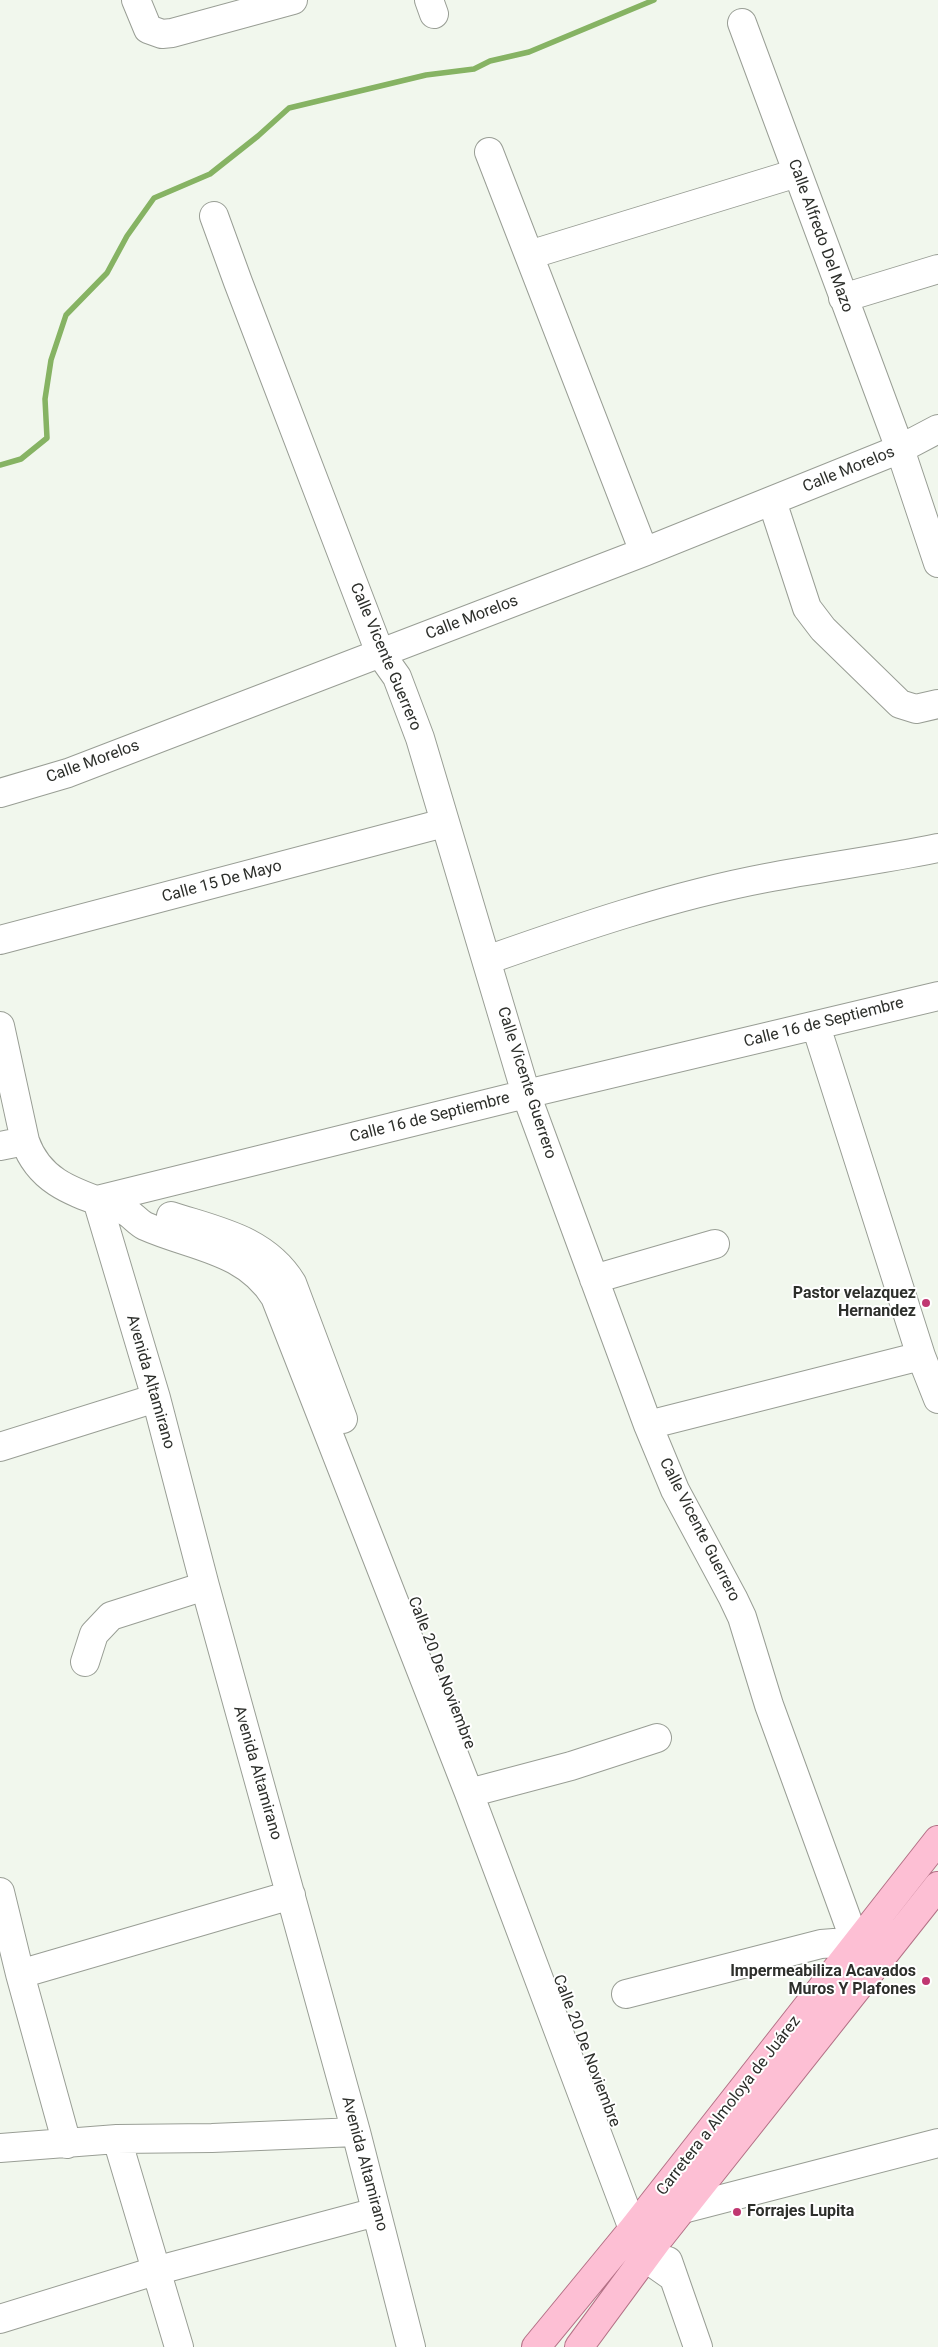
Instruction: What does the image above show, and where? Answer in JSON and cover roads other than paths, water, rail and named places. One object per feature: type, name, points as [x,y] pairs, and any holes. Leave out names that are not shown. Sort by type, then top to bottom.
[{"type":"main road","name":"Carretera a Almoloya de Juárez","points":[[536,2347],[640,2220],[938,1840]]},
{"type":"main road","name":"Carretera a Almoloya de Juárez","points":[[579,2347],[653,2248],[938,1886]]},
{"type":"street","points":[[140,10],[148,30],[172,33],[293,0]]},
{"type":"street","name":"Calle Alfredo Del Mazo","points":[[742,23],[900,449]]},
{"type":"street","points":[[489,152],[644,552]]},
{"type":"street","points":[[529,255],[797,173]]},
{"type":"street","name":"Calle Vicente Guerrero","points":[[214,216],[380,653],[398,677],[420,738],[526,1094],[648,1425],[675,1490],[734,1598],[742,1617],[850,1951]]},
{"type":"street","points":[[843,298],[938,269]]},
{"type":"street","name":"Calle Morelos","points":[[0,793],[68,773],[644,552],[900,449],[938,429]]},
{"type":"street","points":[[900,449],[938,563]]},
{"type":"street","points":[[772,500],[807,608],[823,629],[900,704],[916,709],[938,704]]},
{"type":"street","name":"Calle 15 De Mayo","points":[[0,940],[444,823]]},
{"type":"street","points":[[487,960],[618,915],[703,892],[766,878],[938,848]]},
{"type":"street","name":"Calle 16 de Septiembre","points":[[97,1200],[526,1094],[938,996]]},
{"type":"street","name":"Calle 20 De Noviembre","points":[[0,1026],[12,1143],[29,1153],[47,1176],[70,1190],[126,1211],[148,1208],[247,1241],[277,1263],[292,1283],[352,1469],[640,2220],[653,2248],[673,2278],[698,2347]]},
{"type":"street","points":[[816,1026],[921,1356],[938,1399]]},
{"type":"street","name":"Avenida Altamirano","points":[[97,1200],[156,1398],[205,1586],[356,2132],[412,2347]]},
{"type":"street","points":[[594,1280],[715,1244]]},
{"type":"street","points":[[648,1425],[921,1356]]},
{"type":"street","points":[[0,1447],[156,1398]]},
{"type":"street","points":[[85,1662],[94,1634],[111,1616],[205,1586]]},
{"type":"street","points":[[477,1791],[571,1766],[657,1738]]},
{"type":"street","points":[[0,1892],[66,2144]]},
{"type":"street","points":[[20,1974],[290,1895]]},
{"type":"street","points":[[626,1994],[821,1944],[834,1942],[840,1950],[850,1951]]},
{"type":"street","points":[[0,2148],[66,2144],[117,2138],[356,2132]]},
{"type":"street","points":[[117,2138],[179,2347]]},
{"type":"street","points":[[684,2209],[938,2143]]},
{"type":"street","points":[[0,2319],[155,2271],[376,2212]]},
{"type":"waterway","points":[[0,465],[21,459],[47,438],[45,399],[51,360],[66,315],[107,273],[127,236],[154,198],[210,174],[258,136],[289,108],[426,75],[474,69],[490,61],[529,52],[654,0]]},
{"type":"place","name":"Pastor velazquez Hernandez","points":[[926,1303]]},
{"type":"place","name":"Impermeabiliza Acavados Muros Y Plafones","points":[[926,1981]]},
{"type":"place","name":"Forrajes Lupita","points":[[737,2212]]}]
